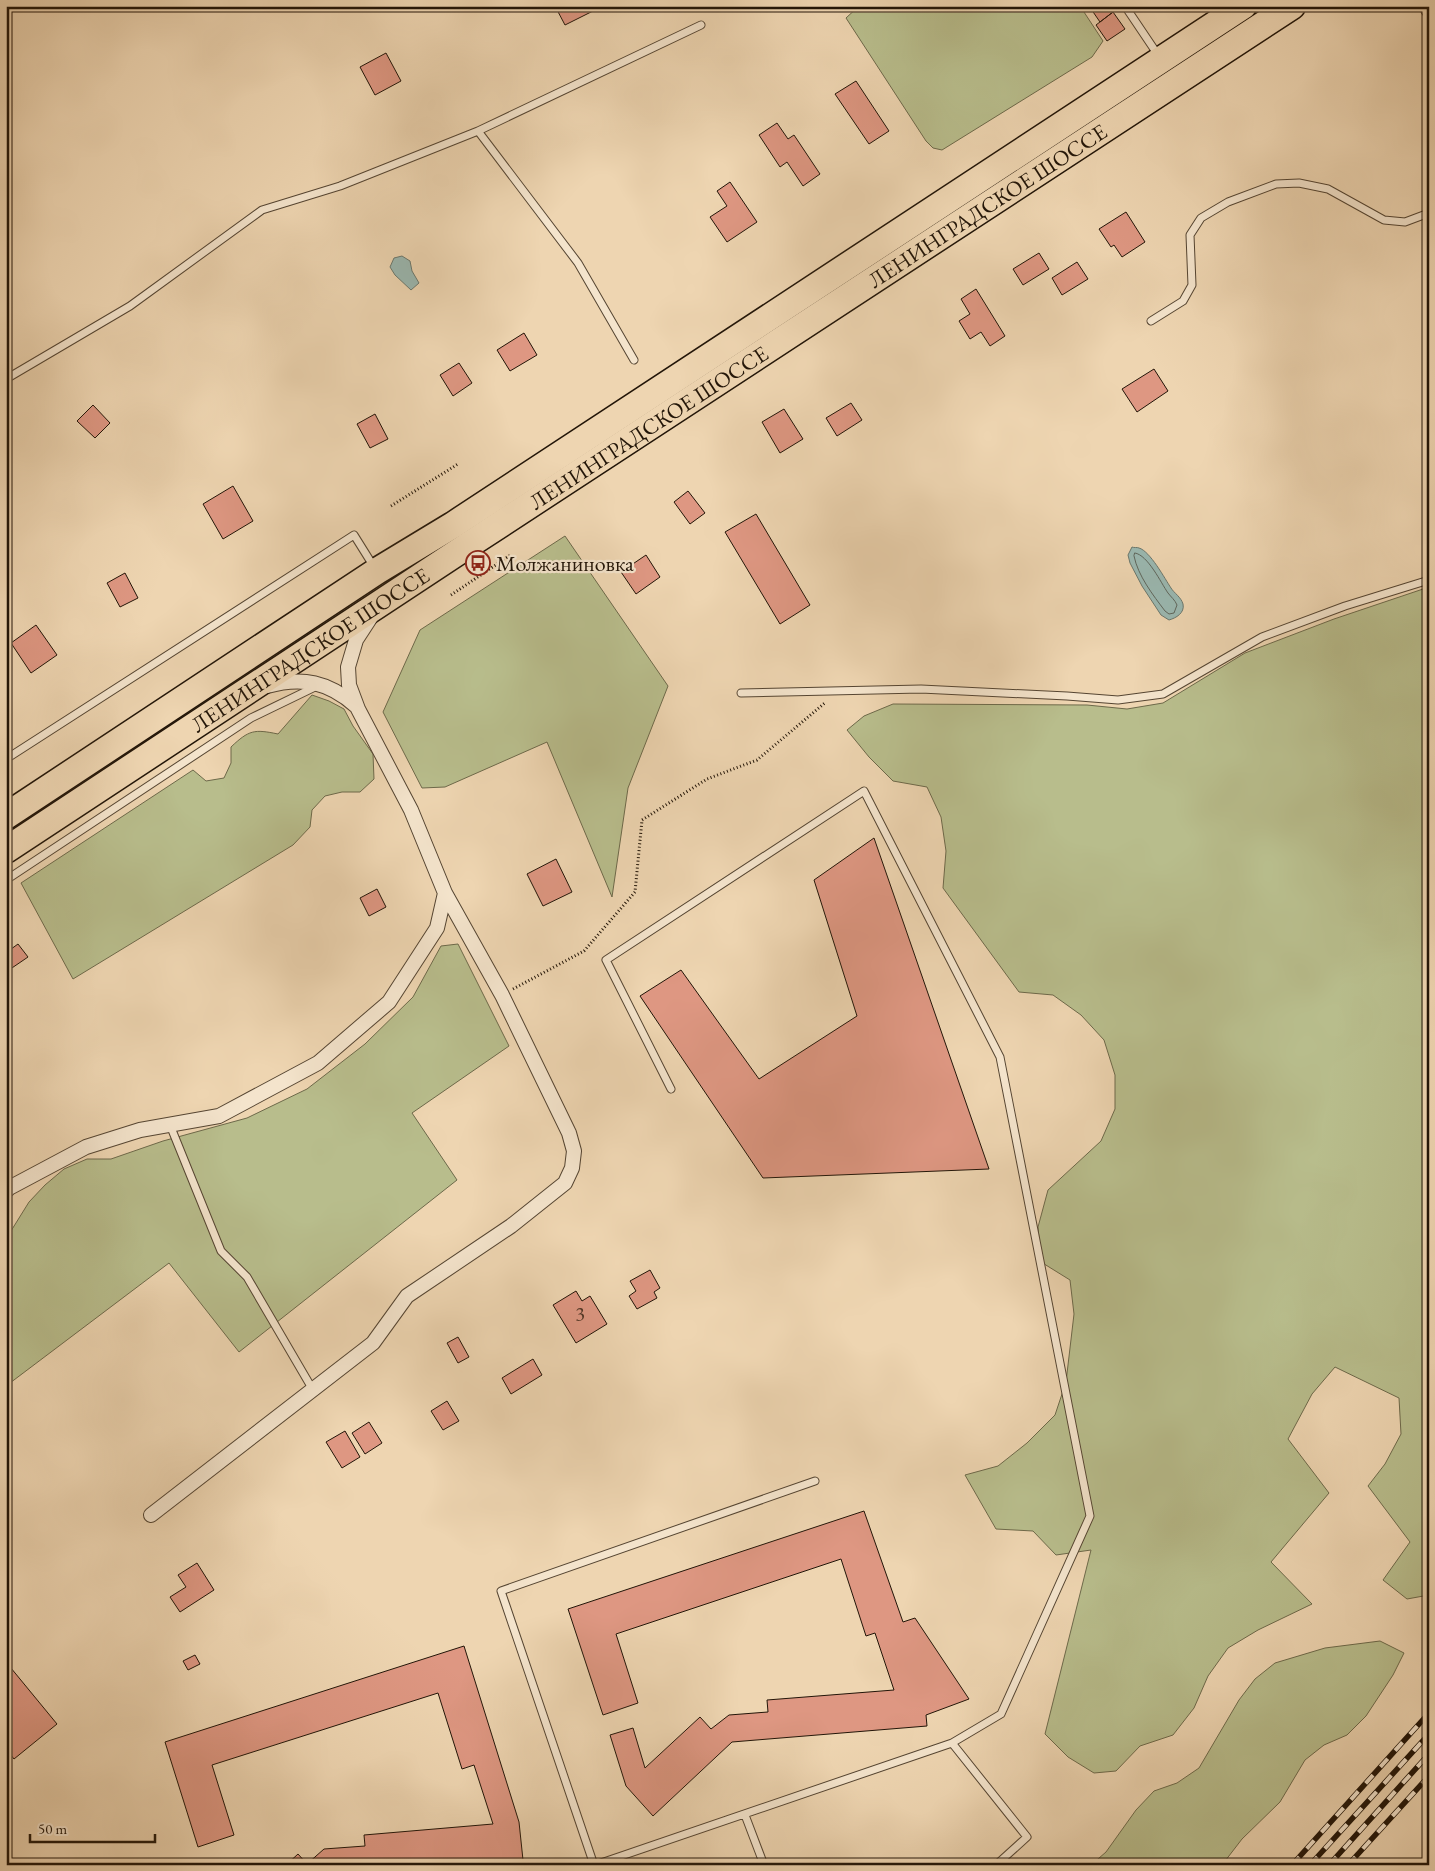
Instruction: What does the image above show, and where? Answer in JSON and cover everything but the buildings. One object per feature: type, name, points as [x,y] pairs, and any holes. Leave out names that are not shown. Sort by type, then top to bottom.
[{"type":"highway","name":"ЛЕНИНГРАДСКОЕ ШОССЕ","points":[[6,816],[1243,6]]},
{"type":"highway","name":"ЛЕНИНГРАДСКОЕ ШОССЕ","points":[[6,850],[1292,6]]},
{"type":"street","points":[[1426,6],[1429,11]]},
{"type":"street","points":[[151,1515],[374,1343],[407,1296],[511,1226],[565,1183],[572,1168],[574,1152],[569,1133],[502,996],[445,893],[411,810],[358,709],[349,685],[348,667],[356,640],[382,602]]},
{"type":"street","points":[[239,697],[281,682],[298,680],[320,684],[343,695],[358,709]]},
{"type":"street","points":[[6,1191],[86,1147],[140,1130],[219,1116],[318,1063],[389,1002],[437,928],[445,893]]},
{"type":"lane","points":[[1124,6],[1161,60]]},
{"type":"lane","points":[[6,379],[130,306],[262,210],[340,186],[478,132],[701,25]]},
{"type":"lane","points":[[478,132],[578,263],[634,360]]},
{"type":"lane","points":[[1151,321],[1183,301],[1192,285],[1190,235],[1201,218],[1228,202],[1276,184],[1299,183],[1328,189],[1384,220],[1405,222],[1429,213]]},
{"type":"lane","points":[[6,759],[354,535],[377,572]]},
{"type":"lane","points":[[741,693],[921,689],[1118,700],[1163,694],[1262,637],[1345,606],[1429,580]]},
{"type":"lane","points":[[6,880],[251,718],[320,684]]},
{"type":"lane","points":[[671,1089],[606,960],[864,792],[1000,1058],[1090,1516],[1001,1714],[952,1743],[595,1865],[501,1591],[815,1481]]},
{"type":"lane","points":[[170,1125],[221,1251],[247,1277],[313,1390]]},
{"type":"lane","points":[[952,1743],[1027,1837],[996,1865]]},
{"type":"lane","points":[[745,1815],[764,1865]]},
{"type":"path","points":[[391,506],[458,464]]},
{"type":"path","points":[[451,596],[512,554]]},
{"type":"path","points":[[502,996],[584,951],[635,892],[642,820],[707,779],[757,760],[839,691]]},
{"type":"green space","points":[[859,6],[1018,6],[1035,9],[1068,6],[1082,9],[1103,41],[1092,57],[942,150],[933,148],[926,141],[846,18]]},
{"type":"green space","points":[[565,536],[668,686],[628,788],[612,897],[547,742],[445,787],[422,788],[383,712],[420,630]]},
{"type":"green space","points":[[1429,587],[1429,1595],[1407,1599],[1383,1580],[1410,1542],[1368,1486],[1385,1464],[1401,1434],[1399,1398],[1335,1367],[1312,1394],[1288,1439],[1329,1493],[1271,1562],[1312,1604],[1258,1630],[1228,1648],[1208,1676],[1194,1708],[1173,1735],[1140,1746],[1116,1771],[1094,1773],[1068,1757],[1045,1734],[1091,1550],[1056,1555],[1033,1531],[996,1529],[965,1475],[998,1466],[1027,1443],[1055,1415],[1066,1382],[1074,1314],[1070,1280],[1041,1262],[1038,1227],[1048,1190],[1101,1141],[1115,1109],[1115,1075],[1104,1040],[1081,1015],[1053,995],[1019,992],[943,888],[946,851],[941,817],[927,787],[893,781],[869,757],[847,730],[864,716],[893,704],[1087,705],[1127,709],[1163,703],[1245,653],[1334,619]]},
{"type":"green space","points":[[312,695],[344,709],[353,726],[373,754],[374,779],[360,792],[342,792],[325,796],[312,810],[310,827],[293,845],[73,979],[21,883],[193,770],[206,781],[224,778],[231,763],[231,747],[252,732],[278,734]]},
{"type":"green space","points":[[458,944],[509,1046],[412,1113],[457,1180],[239,1352],[169,1263],[6,1386],[6,1239],[29,1202],[45,1185],[64,1169],[87,1159],[111,1159],[163,1141],[247,1118],[307,1089],[365,1044],[413,997],[441,946]]},
{"type":"green space","points":[[1380,1641],[1404,1653],[1393,1675],[1366,1716],[1347,1735],[1324,1745],[1305,1760],[1280,1802],[1242,1839],[1222,1865],[1091,1865],[1106,1852],[1136,1810],[1154,1791],[1177,1783],[1199,1768],[1239,1700],[1255,1679],[1275,1663],[1325,1648]]},
{"type":"water","points":[[402,256],[410,261],[412,271],[419,283],[411,290],[395,275],[390,267],[394,258]]},
{"type":"water","points":[[1132,547],[1139,548],[1148,554],[1172,590],[1181,599],[1183,610],[1177,616],[1169,620],[1161,615],[1142,586],[1130,563],[1128,555]]},
{"type":"railway","points":[[1292,1865],[1429,1713]]},
{"type":"railway","points":[[1310,1865],[1429,1734]]},
{"type":"railway","points":[[1329,1865],[1429,1754]]},
{"type":"railway","points":[[1348,1865],[1429,1776]]},
{"type":"place","name":"Молжаниновка","points":[[478,563]]}]
